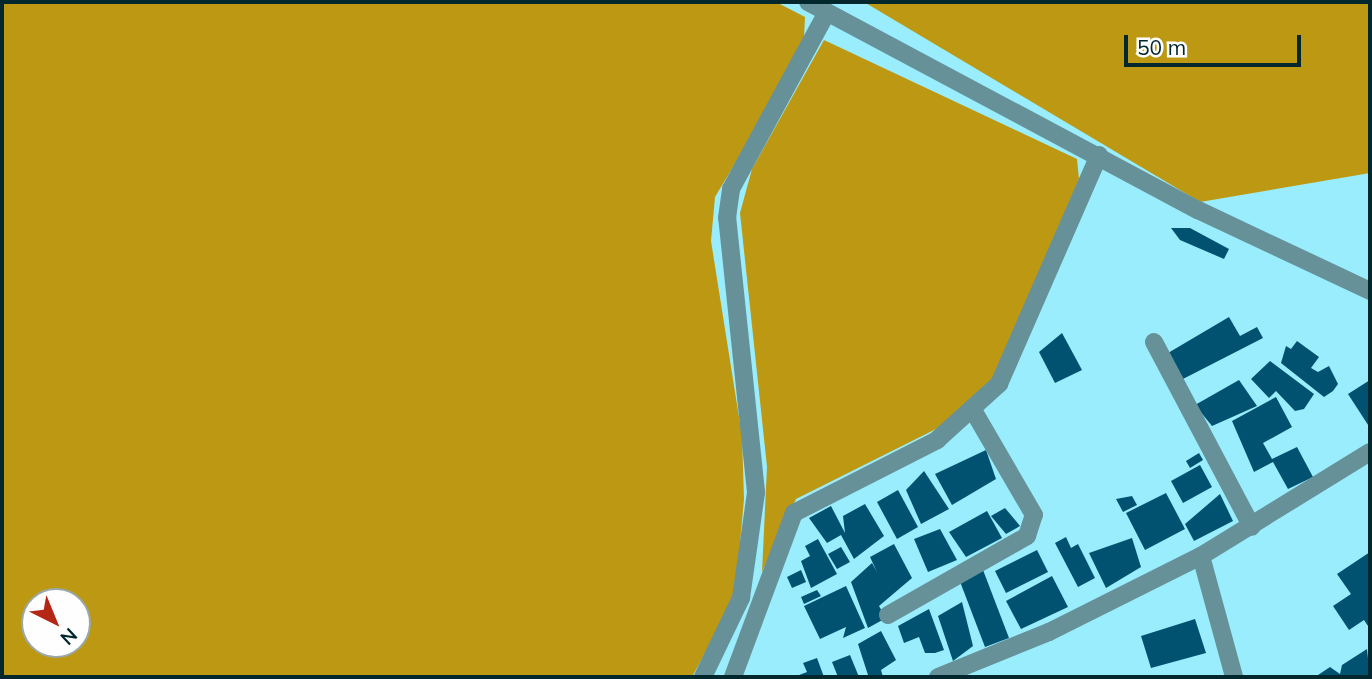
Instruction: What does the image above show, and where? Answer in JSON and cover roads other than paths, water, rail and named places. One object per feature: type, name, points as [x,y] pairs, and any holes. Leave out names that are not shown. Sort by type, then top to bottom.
[{"type":"street","points":[[808,2],[1308,266],[1370,291]]},
{"type":"street","points":[[733,677],[749,600],[756,492],[727,218],[732,189],[827,12]]},
{"type":"street","points":[[703,677],[803,503],[937,440],[974,412],[999,384],[1099,155]]},
{"type":"street","points":[[1154,342],[1252,527]]},
{"type":"street","points":[[888,615],[1027,536],[1034,515],[974,412]]},
{"type":"street","points":[[938,677],[1049,632],[1201,556],[1370,452]]},
{"type":"street","points":[[1201,556],[1234,677]]}]
